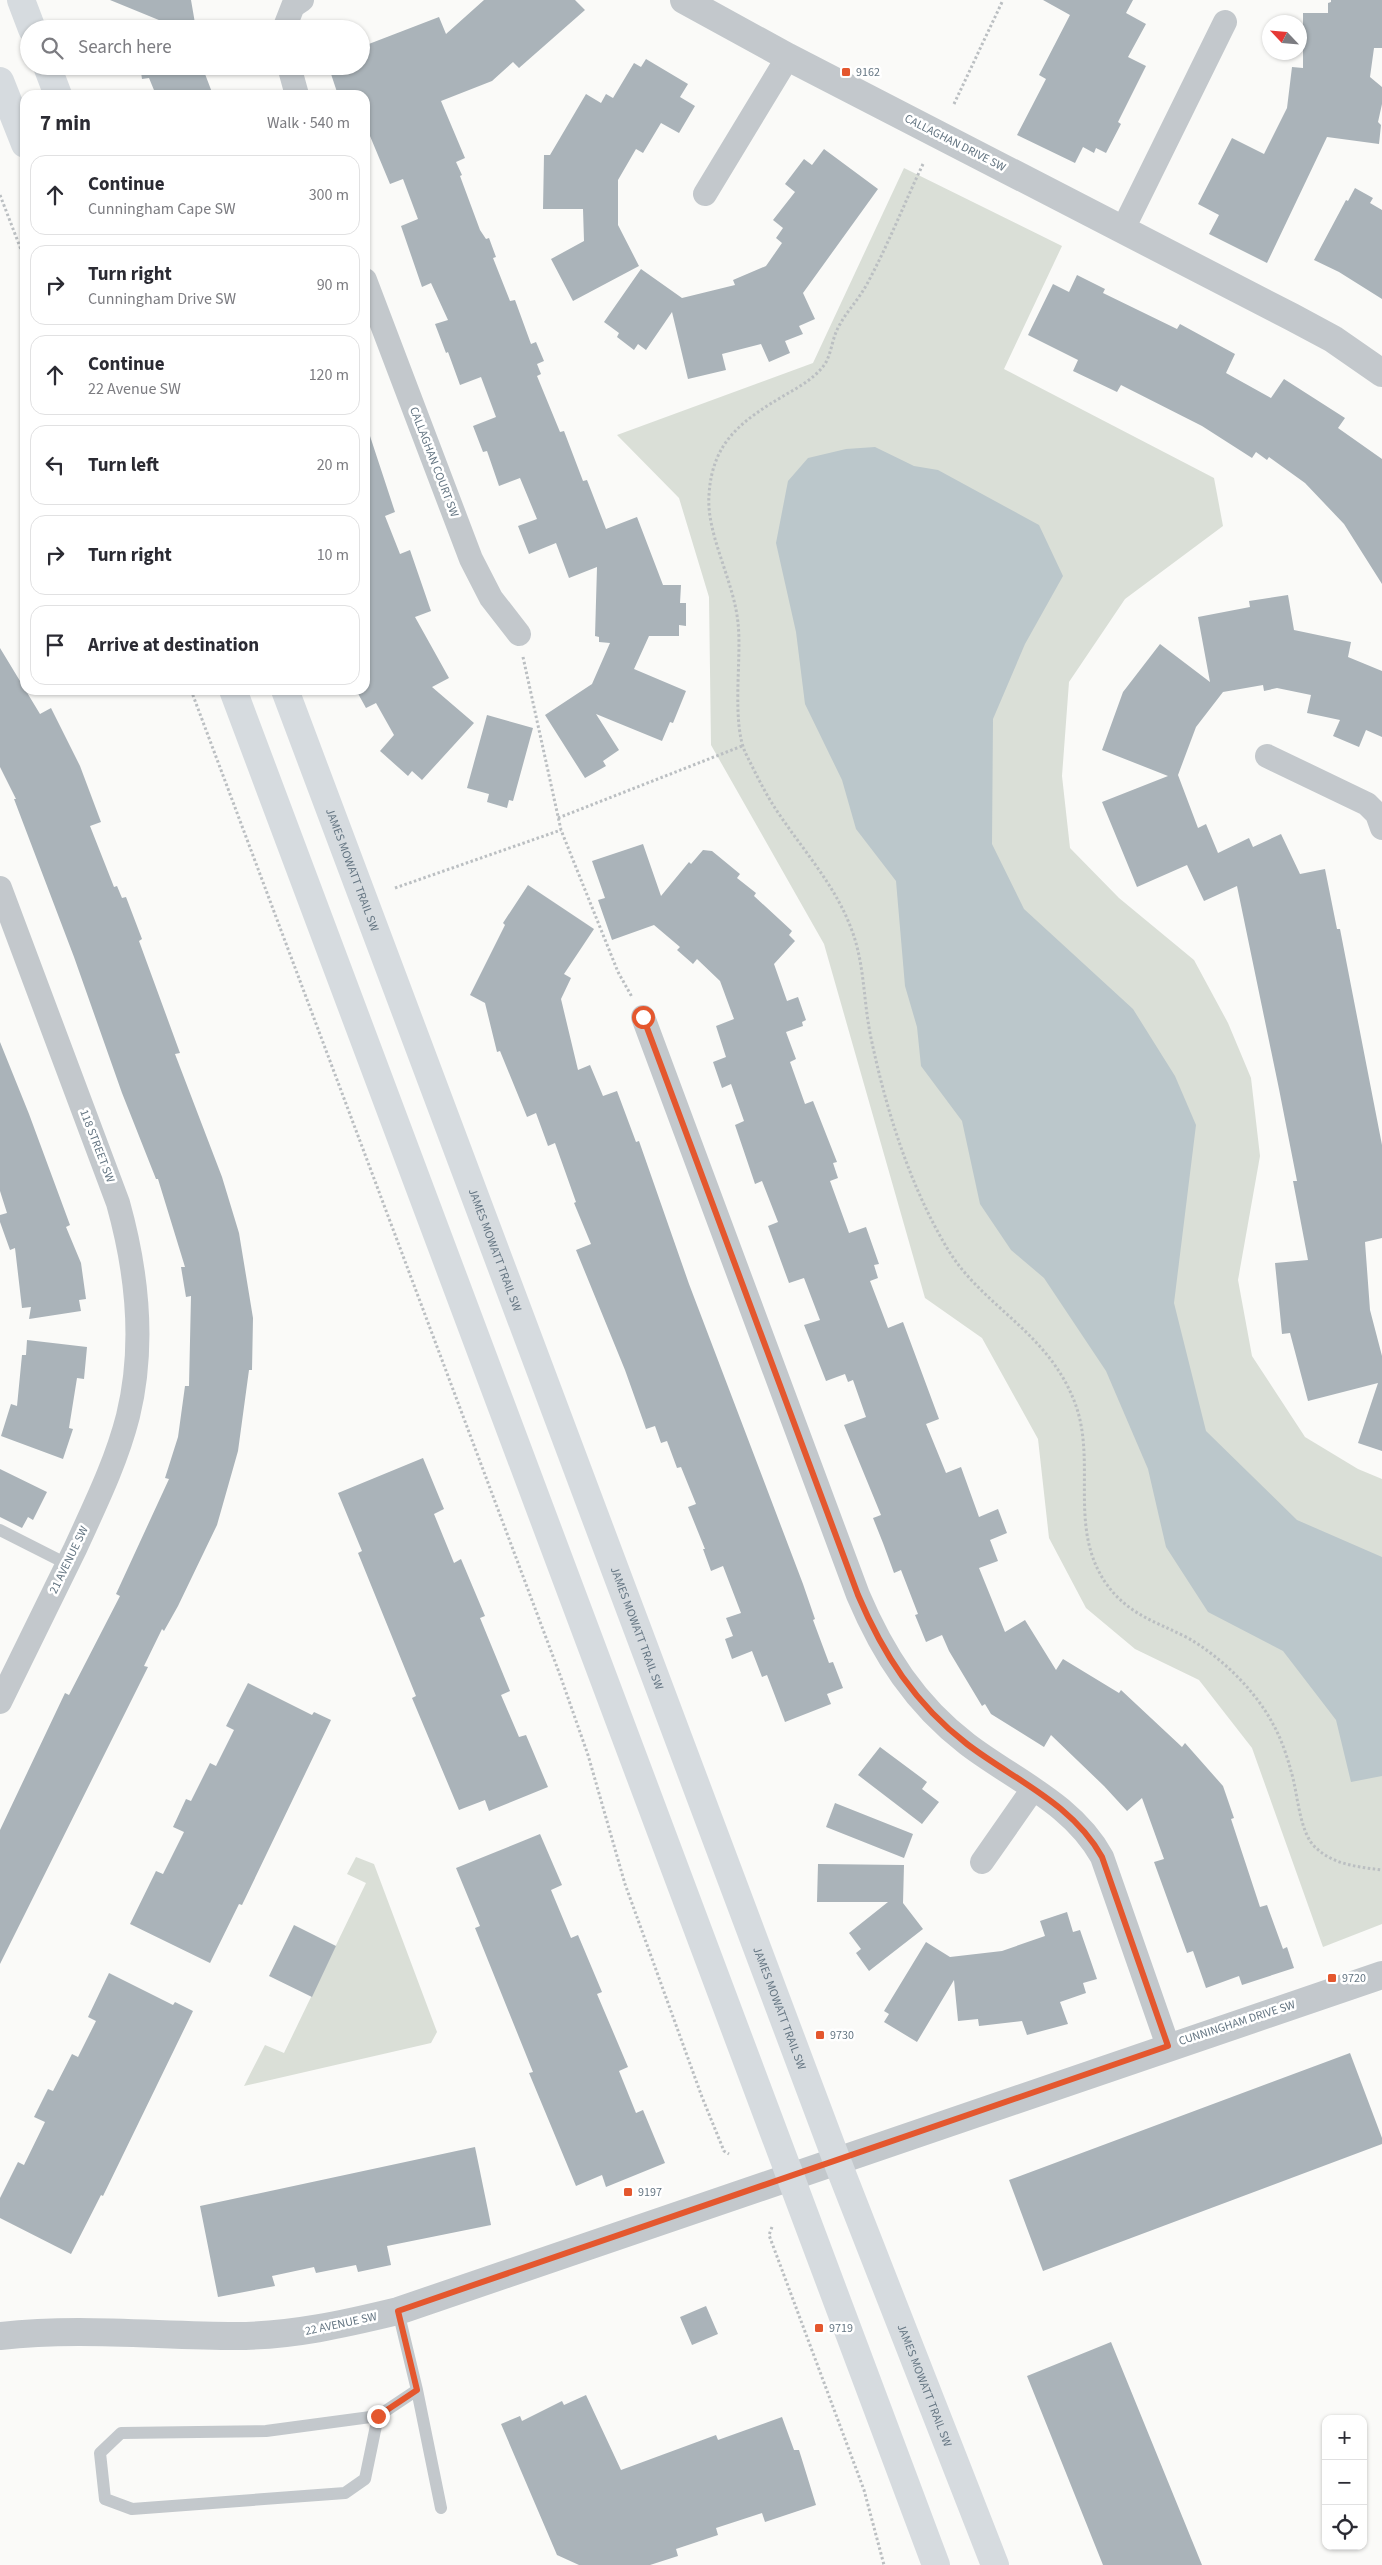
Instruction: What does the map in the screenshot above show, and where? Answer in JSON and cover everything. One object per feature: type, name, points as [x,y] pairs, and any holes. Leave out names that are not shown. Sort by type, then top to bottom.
[{"type":"main road","points":[[21,0],[29,20]]},
{"type":"main road","points":[[50,75],[56,90]]},
{"type":"main road","points":[[0,81],[20,131]]},
{"type":"main road","points":[[235,695],[936,2565]]},
{"type":"main road","name":"JAMES MOWATT TRAIL SW","points":[[287,695],[837,2161],[996,2565]]},
{"type":"street","points":[[288,20],[293,6],[302,0]]},
{"type":"street","name":"CALLAGHAN DRIVE SW","points":[[684,0],[788,57],[1333,339],[1382,373]]},
{"type":"street","points":[[1123,229],[1226,22]]},
{"type":"street","points":[[705,194],[788,57]]},
{"type":"street","points":[[291,75],[296,90]]},
{"type":"street","name":"CALLAGHAN COURT SW","points":[[370,293],[471,559],[491,598],[519,634]]},
{"type":"street","points":[[1268,756],[1368,804],[1376,814],[1382,828]]},
{"type":"street","name":"118 STREET SW","points":[[0,888],[118,1203],[131,1248],[136,1282],[137,1314],[133,1382],[128,1415]]},
{"type":"street","points":[[643,1017],[858,1595],[880,1643],[901,1677],[946,1728],[1050,1800],[1079,1824],[1091,1838],[1102,1857],[1168,2046]]},
{"type":"street","name":"21 AVENUE SW","points":[[0,1702],[108,1479],[128,1415]]},
{"type":"street","points":[[982,1862],[1033,1789]]},
{"type":"street","name":"CUNNINGHAM DRIVE SW","points":[[837,2161],[1168,2046],[1382,1975]]},
{"type":"street","name":"22 AVENUE SW","points":[[0,2336],[52,2332],[237,2336],[284,2334],[327,2328],[398,2311],[837,2161]]},
{"type":"lane","points":[[0,1530],[68,1564]]},
{"type":"lane","points":[[398,2311],[417,2390],[441,2508]]},
{"type":"lane","points":[[378,2416],[365,2479],[345,2493],[132,2509],[105,2499],[100,2453],[121,2433],[266,2431],[378,2416],[417,2390]]},
{"type":"path","points":[[954,104],[1003,0]]},
{"type":"path","points":[[923,164],[869,280],[837,329],[824,365],[802,385],[743,421],[720,452],[710,480],[708,503],[711,522],[732,587],[738,620],[740,651],[739,704],[742,746],[773,806],[836,894],[851,926],[861,958],[869,1031],[882,1088],[903,1150],[947,1248],[968,1277],[1038,1342],[1058,1370],[1076,1405],[1084,1444],[1085,1531],[1101,1576],[1117,1598],[1152,1623],[1188,1639],[1216,1658],[1246,1686],[1273,1724],[1292,1773],[1306,1833],[1312,1846],[1347,1866],[1382,1870]]},
{"type":"path","points":[[0,195],[20,247]]},
{"type":"path","points":[[519,634],[561,830],[618,972],[643,1017]]},
{"type":"path","points":[[192,695],[560,1675],[588,1755],[625,1884],[702,2097],[724,2151],[730,2154]]},
{"type":"path","points":[[558,818],[742,746]]},
{"type":"path","points":[[395,888],[561,830]]},
{"type":"path","points":[[772,2227],[769,2235],[864,2490],[884,2565]]},
{"type":"shaded area","points":[[904,168],[1062,246],[1004,369],[1214,478],[1223,526],[1125,599],[1069,682],[1062,776],[1070,848],[1119,898],[1194,960],[1228,1023],[1251,1078],[1260,1156],[1238,1280],[1252,1356],[1305,1437],[1358,1469],[1382,1479],[1382,1924],[1323,1947],[1252,1748],[1199,1680],[1135,1649],[1086,1608],[1049,1538],[1038,1439],[982,1338],[925,1298],[824,944],[711,745],[709,597],[679,498],[617,435],[813,363]]},
{"type":"shaded area","points":[[875,447],[914,466],[938,470],[1039,525],[1063,576],[1025,644],[993,719],[992,844],[1024,909],[1133,1009],[1175,1076],[1196,1125],[1174,1303],[1206,1431],[1297,1520],[1382,1557],[1382,1776],[1351,1782],[1336,1720],[1283,1651],[1208,1612],[1166,1547],[1148,1469],[1106,1371],[1044,1278],[1011,1250],[980,1204],[962,1121],[921,1066],[917,1027],[905,986],[896,881],[856,829],[842,780],[805,704],[796,632],[776,543],[788,481],[808,458],[846,449]]},
{"type":"shaded area","points":[[356,1857],[374,1864],[437,2032],[431,2043],[244,2086],[265,2045],[284,2053],[366,1883],[347,1874]]},
{"type":"building","points":[[110,0],[191,0],[194,20],[159,20]]},
{"type":"building","points":[[484,0],[575,0],[585,10],[519,68],[513,62],[492,81],[441,101],[465,158],[456,162],[480,230],[486,239],[489,238],[496,257],[493,258],[510,301],[515,300],[531,344],[536,342],[544,361],[537,364],[541,374],[537,376],[560,432],[564,431],[583,481],[587,480],[606,529],[637,517],[663,585],[681,585],[680,603],[686,603],[686,626],[679,625],[679,636],[649,636],[634,669],[686,691],[673,723],[670,722],[662,741],[596,714],[619,750],[603,761],[606,766],[585,778],[545,715],[592,684],[610,643],[599,642],[599,637],[595,636],[597,567],[569,578],[556,543],[529,554],[518,526],[537,519],[520,478],[499,486],[487,451],[483,452],[473,426],[496,417],[481,377],[460,385],[448,352],[446,353],[435,324],[448,320],[431,283],[422,287],[401,226],[418,219],[403,179],[390,184],[370,136],[370,90],[336,90],[331,75],[370,75],[370,44],[439,17],[446,34]]},
{"type":"building","points":[[1043,0],[1133,0],[1126,13],[1146,24],[1128,57],[1146,66],[1118,122],[1121,124],[1106,153],[1096,148],[1094,153],[1083,147],[1075,163],[1017,135],[1046,79],[1039,75],[1070,15]]},
{"type":"building","points":[[1331,0],[1382,0],[1382,48],[1374,48],[1370,77],[1382,87],[1382,104],[1378,122],[1381,125],[1379,144],[1327,137],[1267,263],[1209,234],[1219,215],[1198,204],[1232,138],[1264,154],[1287,108],[1292,67],[1303,68],[1303,60],[1307,60],[1307,15],[1303,15],[1303,13],[1328,13],[1328,3]]},
{"type":"building","points":[[646,59],[688,84],[680,97],[695,106],[679,133],[661,123],[643,153],[636,149],[618,180],[618,225],[639,266],[573,301],[551,259],[584,241],[583,209],[543,209],[544,155],[550,155],[586,94],[601,103],[606,94],[613,98],[634,63],[641,67]]},
{"type":"building","points":[[141,75],[205,75],[211,90],[154,90],[149,78],[142,79]]},
{"type":"building","points":[[824,149],[878,189],[803,293],[815,319],[799,326],[803,334],[785,341],[790,353],[769,362],[761,344],[722,354],[726,370],[688,379],[672,312],[646,350],[638,344],[634,350],[617,337],[619,333],[604,322],[641,269],[682,298],[735,285],[733,280],[766,266],[782,243],[776,238],[783,228],[773,220],[795,192],[785,184],[804,159],[812,165]]},
{"type":"building","points":[[1355,188],[1373,198],[1370,203],[1382,210],[1382,299],[1339,272],[1314,260],[1346,200],[1348,201]]},
{"type":"building","points":[[1077,275],[1105,289],[1103,293],[1177,329],[1180,324],[1235,354],[1226,373],[1271,398],[1284,379],[1345,418],[1338,428],[1382,459],[1382,584],[1344,524],[1305,483],[1269,457],[1267,460],[1256,452],[1252,458],[1202,426],[1121,385],[1117,392],[1073,371],[1078,360],[1028,335],[1053,284],[1069,292]]},
{"type":"building","points":[[370,436],[395,512],[385,516],[400,554],[410,550],[431,611],[415,617],[449,678],[432,687],[474,723],[422,780],[412,771],[408,776],[380,751],[394,735],[376,703],[366,708],[359,695],[370,695]]},
{"type":"building","points":[[1288,595],[1294,630],[1351,642],[1348,657],[1382,671],[1382,737],[1366,730],[1359,747],[1333,736],[1340,720],[1307,713],[1311,695],[1277,688],[1264,691],[1263,685],[1223,692],[1196,727],[1178,775],[1198,828],[1206,824],[1218,853],[1249,838],[1253,847],[1281,834],[1300,874],[1325,869],[1337,929],[1340,929],[1382,1145],[1382,1238],[1365,1242],[1370,1310],[1382,1356],[1382,1451],[1358,1443],[1378,1383],[1308,1401],[1290,1333],[1282,1334],[1275,1263],[1308,1260],[1293,1181],[1297,1181],[1237,886],[1204,901],[1187,865],[1137,887],[1102,802],[1168,776],[1102,750],[1123,692],[1160,644],[1210,682],[1198,617],[1250,607],[1249,601]]},
{"type":"building","points":[[0,648],[20,681],[20,695],[28,695],[40,714],[51,708],[80,766],[101,822],[90,826],[114,887],[117,886],[122,898],[126,897],[142,939],[139,941],[180,1053],[175,1054],[222,1177],[239,1233],[253,1318],[252,1370],[249,1370],[238,1451],[217,1525],[178,1606],[164,1631],[162,1629],[144,1666],[148,1667],[0,1964],[0,1830],[65,1693],[69,1695],[120,1596],[116,1594],[169,1479],[165,1478],[178,1437],[185,1386],[189,1386],[191,1296],[186,1297],[181,1267],[185,1267],[158,1179],[156,1179],[122,1093],[74,957],[14,799],[16,799],[0,767]]},
{"type":"building","points":[[487,715],[533,728],[513,801],[509,800],[507,808],[487,802],[489,794],[467,788]]},
{"type":"building","points":[[643,844],[661,896],[689,862],[691,864],[703,850],[712,851],[740,874],[737,878],[756,893],[754,896],[792,931],[789,935],[795,941],[774,964],[787,1001],[798,997],[806,1020],[802,1022],[803,1026],[786,1032],[796,1059],[790,1062],[805,1104],[813,1101],[837,1162],[833,1163],[838,1178],[830,1181],[849,1233],[866,1227],[879,1264],[874,1265],[878,1278],[870,1281],[888,1328],[903,1322],[939,1419],[926,1424],[946,1473],[961,1467],[979,1517],[998,1509],[1007,1533],[990,1540],[998,1561],[979,1568],[1005,1632],[1025,1620],[1056,1670],[1063,1659],[1119,1693],[1121,1690],[1182,1747],[1185,1743],[1223,1786],[1234,1818],[1231,1819],[1260,1907],[1267,1905],[1283,1949],[1287,1947],[1294,1968],[1242,1985],[1239,1976],[1206,1988],[1193,1951],[1187,1953],[1154,1862],[1164,1859],[1142,1798],[1127,1811],[1051,1735],[1044,1747],[991,1714],[985,1704],[982,1706],[949,1651],[942,1635],[926,1642],[915,1615],[918,1614],[901,1570],[894,1573],[873,1518],[881,1515],[844,1425],[866,1417],[853,1380],[848,1382],[845,1374],[826,1381],[804,1325],[820,1320],[804,1278],[789,1283],[768,1226],[778,1222],[762,1181],[755,1184],[735,1125],[744,1121],[731,1084],[722,1088],[713,1062],[726,1057],[716,1026],[734,1019],[720,981],[697,959],[693,964],[677,950],[680,947],[654,925],[612,940],[598,900],[605,898],[592,861]]},
{"type":"building","points":[[528,885],[594,929],[564,974],[571,978],[561,999],[578,1070],[590,1065],[603,1096],[617,1091],[636,1142],[639,1141],[689,1284],[803,1584],[815,1619],[813,1620],[829,1663],[833,1662],[843,1688],[827,1694],[831,1704],[785,1722],[767,1675],[762,1677],[752,1651],[732,1659],[725,1639],[733,1636],[726,1618],[741,1613],[723,1566],[711,1571],[703,1549],[705,1549],[688,1507],[696,1504],[681,1467],[677,1468],[667,1441],[661,1443],[655,1426],[646,1429],[625,1370],[576,1250],[591,1244],[574,1203],[576,1202],[555,1143],[548,1146],[536,1113],[527,1117],[500,1051],[497,1052],[485,1003],[470,995],[505,925],[503,923]]},
{"type":"building","points":[[0,1042],[70,1225],[66,1227],[81,1263],[86,1299],[79,1300],[81,1311],[29,1319],[31,1307],[22,1308],[15,1248],[10,1250],[0,1222],[0,1215],[7,1213],[0,1191]]},
{"type":"building","points":[[27,1340],[87,1347],[84,1379],[77,1378],[69,1428],[73,1429],[63,1459],[1,1436],[11,1404],[17,1406],[22,1355],[26,1355]]},
{"type":"building","points":[[423,1458],[444,1509],[434,1514],[454,1563],[461,1559],[485,1616],[480,1618],[510,1691],[501,1695],[519,1737],[526,1735],[548,1787],[489,1811],[485,1800],[459,1810],[412,1698],[416,1696],[358,1553],[362,1551],[338,1493]]},
{"type":"building","points":[[0,1469],[47,1492],[33,1520],[28,1517],[22,1528],[0,1517]]},
{"type":"building","points":[[248,1683],[312,1715],[314,1712],[331,1720],[242,1905],[239,1904],[210,1963],[130,1924],[156,1871],[163,1874],[184,1832],[173,1827],[186,1799],[191,1801],[210,1763],[216,1766],[234,1730],[226,1726]]},
{"type":"building","points":[[880,1747],[927,1782],[922,1789],[939,1802],[922,1824],[858,1775]]},
{"type":"building","points":[[835,1803],[913,1834],[904,1858],[826,1827]]},
{"type":"building","points":[[540,1834],[562,1885],[551,1890],[571,1938],[578,1935],[602,1992],[597,1994],[628,2067],[619,2071],[636,2113],[643,2110],[665,2163],[606,2187],[602,2175],[576,2186],[529,2073],[533,2072],[475,1928],[480,1926],[456,1868]]},
{"type":"building","points":[[818,1864],[904,1865],[903,1903],[923,1929],[869,1971],[856,1953],[861,1949],[849,1933],[888,1902],[817,1902]]},
{"type":"building","points":[[1067,1912],[1073,1932],[1080,1930],[1097,1979],[1083,1983],[1086,1993],[1060,2002],[1068,2024],[1027,2035],[1022,2021],[979,2026],[978,2019],[958,2021],[954,1980],[917,2042],[884,2022],[889,2014],[884,2011],[926,1942],[950,1957],[1002,1951],[1045,1936],[1040,1921]]},
{"type":"building","points":[[294,1925],[336,1946],[312,1997],[269,1976]]},
{"type":"building","points":[[109,1973],[173,2005],[175,2002],[193,2011],[103,2196],[101,2195],[71,2254],[0,2218],[0,2198],[18,2162],[24,2165],[45,2122],[34,2117],[48,2089],[53,2091],[72,2054],[78,2057],[96,2021],[88,2017]]},
{"type":"building","points":[[1350,2053],[1382,2138],[1382,2144],[1043,2271],[1009,2180]]},
{"type":"building","points":[[475,2147],[491,2225],[387,2246],[391,2265],[358,2272],[356,2265],[316,2273],[314,2267],[272,2276],[275,2286],[218,2297],[200,2206]]},
{"type":"building","points":[[706,2306],[718,2334],[692,2345],[680,2317]]},
{"type":"building","points":[[1111,2342],[1202,2565],[1103,2565],[1027,2376]]},
{"type":"building","points":[[586,2395],[621,2470],[716,2435],[718,2440],[782,2417],[794,2450],[799,2450],[816,2505],[765,2522],[762,2513],[716,2528],[718,2535],[676,2549],[678,2556],[650,2565],[579,2565],[557,2555],[501,2424],[520,2416],[522,2421],[562,2401],[564,2405]]},
{"type":"place","name":"9162","points":[[846,72]]},
{"type":"place","name":"9720","points":[[1332,1978]]},
{"type":"place","name":"9730","points":[[820,2035]]},
{"type":"place","name":"9197","points":[[628,2192]]},
{"type":"place","name":"9719","points":[[819,2328]]},
{"type":"route","points":[[378,2416],[417,2390],[398,2311],[563,2256],[1168,2046],[1102,1857],[1091,1838],[1066,1812],[946,1728],[921,1702],[901,1677],[871,1626],[643,1017]]}]
